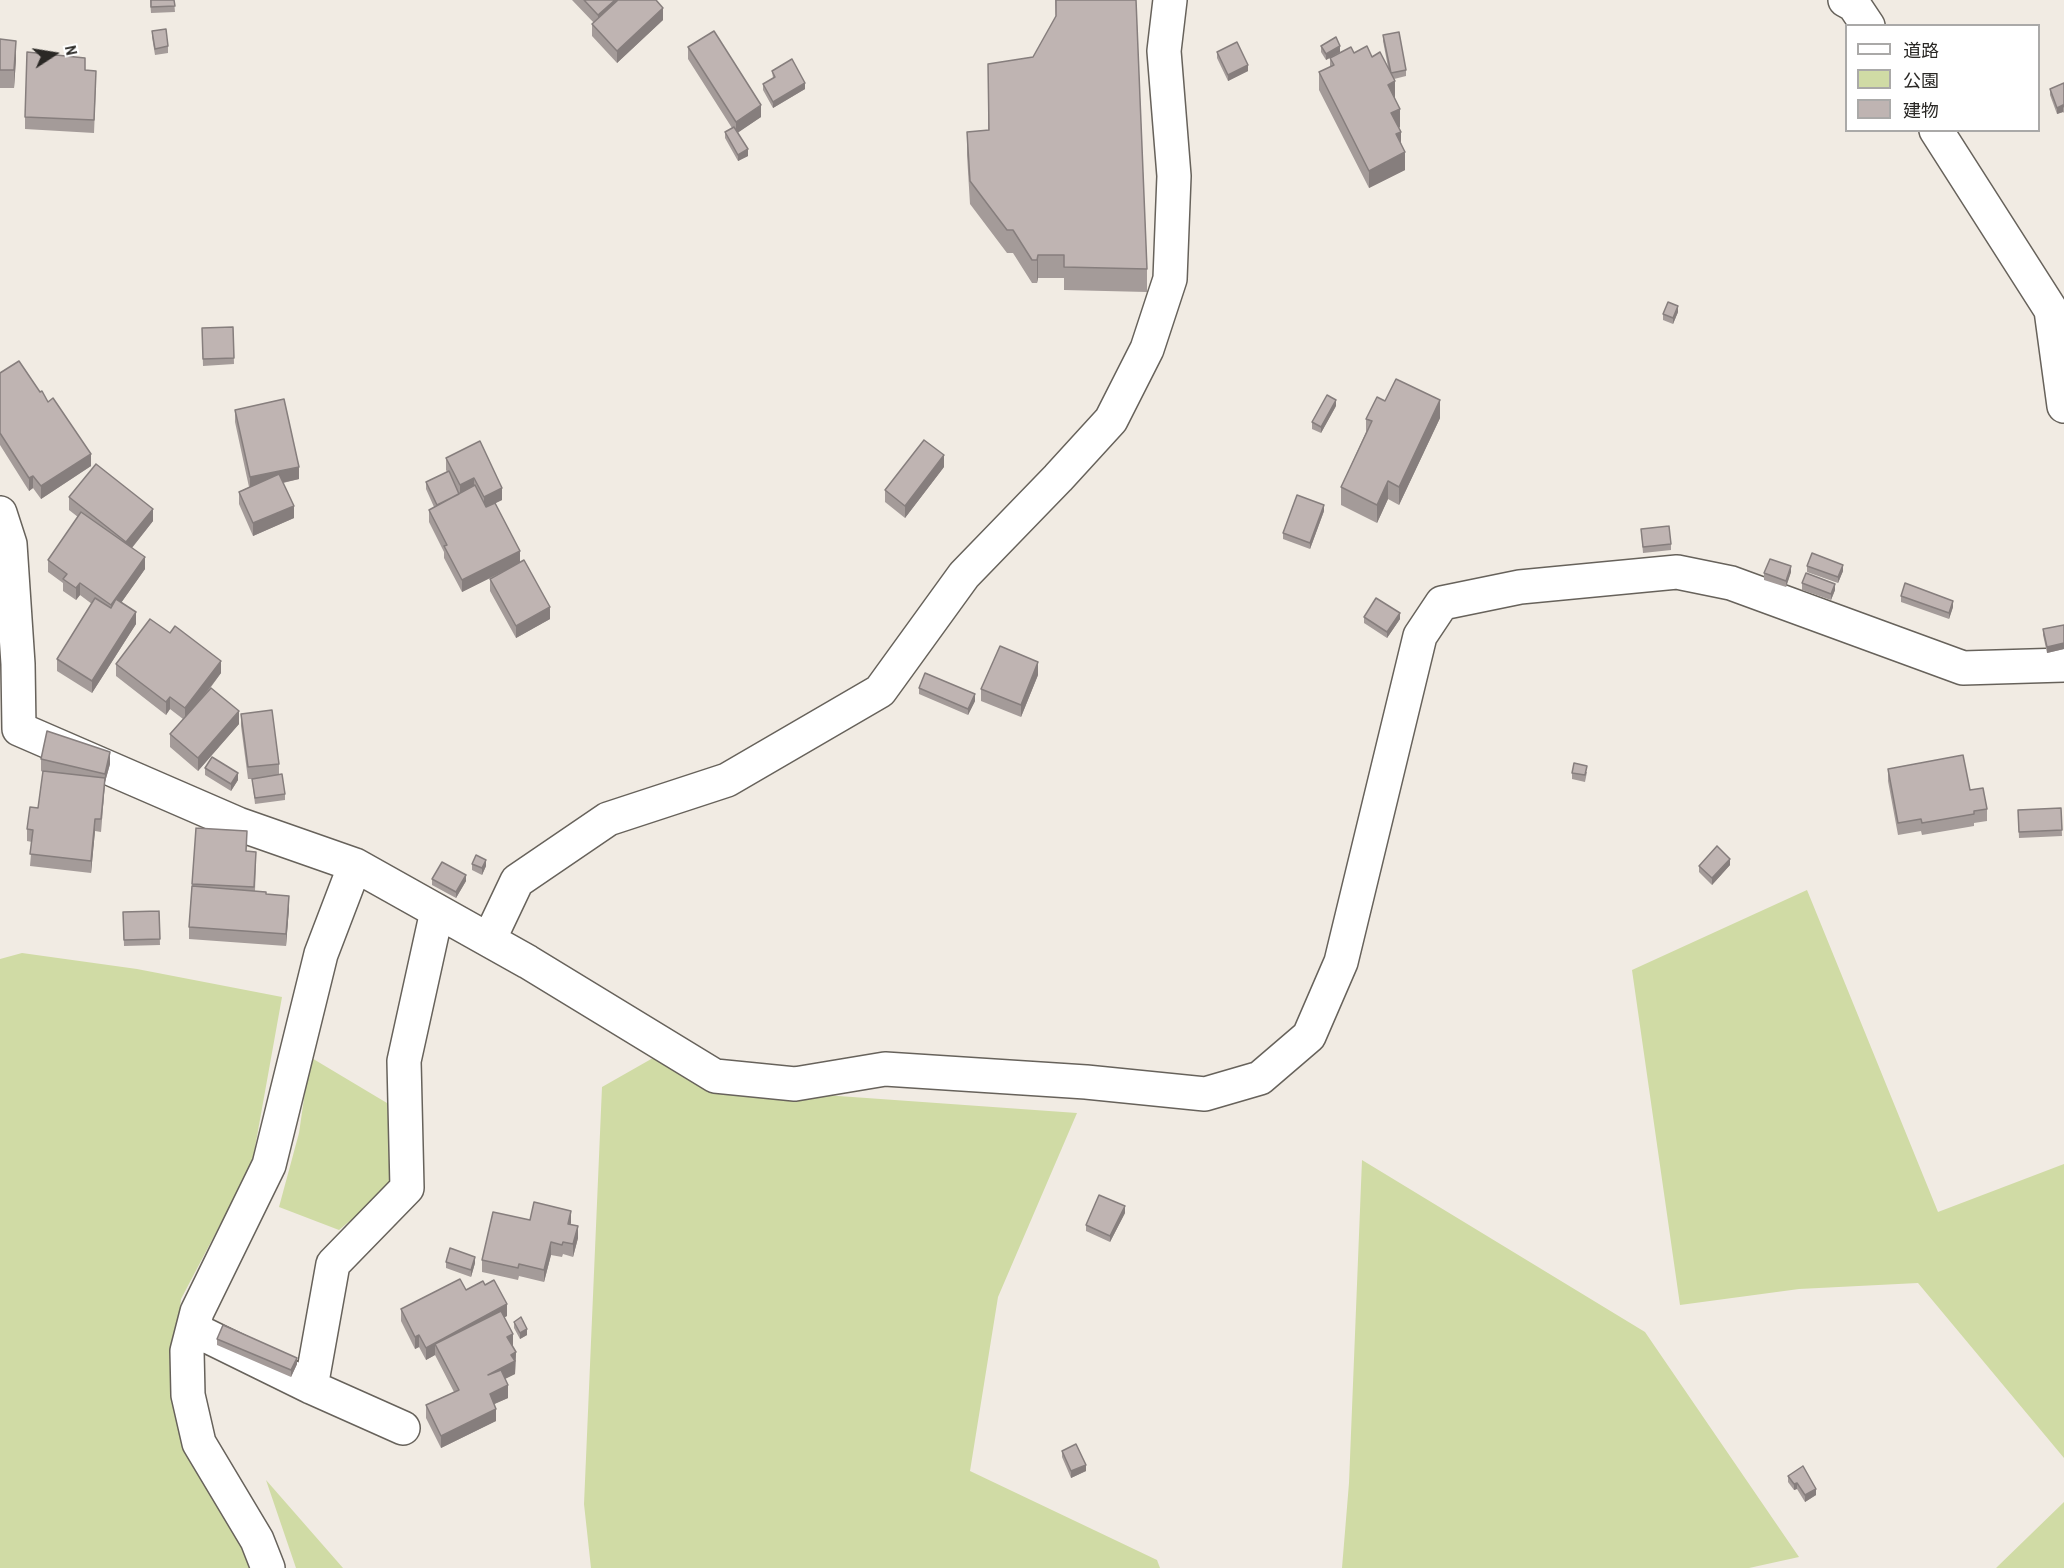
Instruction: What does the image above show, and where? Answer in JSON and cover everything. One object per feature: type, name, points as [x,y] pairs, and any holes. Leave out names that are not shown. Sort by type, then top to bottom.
[{"type":"street","points":[[489,940],[518,880],[609,819],[727,780],[880,691],[964,575],[1111,420],[1147,349],[1170,279],[1174,176],[1164,51],[1170,0]]},
{"type":"street","points":[[1937,132],[2051,310],[2064,406]]},
{"type":"street","points":[[0,513],[10,544],[18,664],[10,735],[238,824],[355,865],[489,940],[715,1076],[795,1084],[885,1069],[1086,1082],[1205,1094],[1260,1078],[1309,1036],[1341,962],[1420,636],[1442,603],[1520,587],[1677,572],[1731,583],[1963,668],[2064,665]]},
{"type":"street","points":[[268,1568],[257,1540],[199,1443],[188,1395],[187,1351],[196,1312],[269,1166],[321,954],[355,865]]},
{"type":"street","points":[[311,1387],[333,1264],[406,1188],[404,1061],[437,911]]},
{"type":"street","points":[[193,1329],[311,1387],[403,1428]]},
{"type":"green space","points":[[1807,890],[1938,1212],[2064,1164],[2064,1458],[1918,1283],[1799,1289],[1680,1305],[1632,970]]},
{"type":"green space","points":[[22,953],[137,969],[282,997],[252,1164],[181,1299],[174,1363],[257,1568],[0,1568],[0,959]]},
{"type":"green space","points":[[660,1054],[712,1087],[1077,1113],[998,1297],[970,1471],[1157,1560],[1160,1568],[591,1568],[584,1504],[602,1087]]},
{"type":"green space","points":[[310,1057],[397,1109],[393,1185],[339,1230],[279,1207],[299,1133]]},
{"type":"green space","points":[[1362,1160],[1645,1332],[1799,1557],[1749,1568],[1342,1568],[1349,1483]]},
{"type":"green space","points":[[266,1480],[343,1568],[296,1568]]},
{"type":"green space","points":[[2064,1502],[2064,1568],[1996,1568]]},
{"type":"building","points":[[151,0],[174,0],[175,6],[151,7]]},
{"type":"building","points":[[584,0],[615,0],[598,15]]},
{"type":"building","points":[[618,0],[656,0],[663,8],[617,51],[592,24]]},
{"type":"building","points":[[1056,0],[1136,0],[1147,269],[1064,267],[1064,255],[1038,255],[1037,260],[1032,260],[1013,230],[1007,230],[970,181],[967,132],[989,130],[988,64],[1033,57],[1056,16]]},
{"type":"building","points":[[166,29],[168,46],[155,49],[152,31]]},
{"type":"building","points":[[714,31],[761,105],[736,122],[688,47]]},
{"type":"building","points":[[1399,32],[1406,70],[1391,73],[1383,35]]},
{"type":"building","points":[[1336,37],[1340,46],[1326,54],[1321,46]]},
{"type":"building","points":[[0,39],[16,41],[14,70],[0,70]]},
{"type":"building","points":[[1237,42],[1248,65],[1228,75],[1217,52]]},
{"type":"building","points":[[1367,46],[1372,57],[1380,52],[1395,81],[1388,85],[1400,109],[1391,113],[1401,132],[1396,134],[1405,152],[1369,171],[1319,72],[1334,65],[1330,58],[1351,47],[1354,53]]},
{"type":"building","points":[[27,52],[85,58],[85,70],[96,71],[94,120],[25,117]]},
{"type":"building","points":[[792,59],[805,83],[773,102],[763,84],[775,77],[772,71]]},
{"type":"building","points":[[2064,83],[2064,107],[2063,105],[2057,108],[2050,89]]},
{"type":"building","points":[[734,127],[748,149],[738,155],[725,132]]},
{"type":"building","points":[[1668,302],[1678,306],[1673,318],[1663,314]]},
{"type":"building","points":[[233,327],[234,358],[203,359],[202,328]]},
{"type":"building","points":[[19,361],[48,402],[53,398],[91,454],[41,486],[33,476],[29,478],[0,433],[0,373]]},
{"type":"building","points":[[1396,379],[1440,400],[1399,487],[1388,481],[1377,505],[1341,487],[1372,421],[1366,419],[1377,397],[1385,401]]},
{"type":"building","points":[[1327,395],[1336,400],[1321,427],[1312,422]]},
{"type":"building","points":[[284,399],[299,467],[250,477],[235,410]]},
{"type":"building","points":[[924,440],[944,455],[905,506],[885,490]]},
{"type":"building","points":[[480,441],[502,488],[484,497],[474,478],[460,485],[446,458]]},
{"type":"building","points":[[96,464],[153,509],[126,542],[69,497]]},
{"type":"building","points":[[449,471],[459,494],[437,505],[426,482]]},
{"type":"building","points":[[279,474],[294,506],[253,523],[239,492]]},
{"type":"building","points":[[475,485],[486,507],[495,503],[520,551],[462,580],[429,510]]},
{"type":"building","points":[[1297,495],[1324,505],[1310,543],[1283,533]]},
{"type":"building","points":[[81,512],[145,557],[111,605],[80,583],[76,588],[63,579],[67,574],[48,560]]},
{"type":"building","points":[[1669,526],[1671,544],[1643,547],[1641,529]]},
{"type":"building","points":[[1812,553],[1843,565],[1838,577],[1807,566]]},
{"type":"building","points":[[1770,559],[1791,566],[1786,581],[1764,573]]},
{"type":"building","points":[[524,560],[550,607],[516,626],[490,579]]},
{"type":"building","points":[[1806,573],[1835,584],[1831,594],[1802,583]]},
{"type":"building","points":[[1905,583],[1953,601],[1949,613],[1901,596]]},
{"type":"building","points":[[95,598],[111,608],[116,599],[136,612],[92,681],[57,659]]},
{"type":"building","points":[[1376,598],[1400,613],[1387,632],[1364,617]]},
{"type":"building","points":[[150,619],[170,633],[175,626],[221,661],[185,708],[170,697],[166,702],[116,664]]},
{"type":"building","points":[[2064,625],[2064,643],[2047,647],[2043,629]]},
{"type":"building","points":[[1000,646],[1038,662],[1021,705],[981,689]]},
{"type":"building","points":[[925,673],[975,694],[968,709],[919,688]]},
{"type":"building","points":[[211,688],[239,711],[198,758],[170,734]]},
{"type":"building","points":[[272,710],[279,764],[248,767],[241,714]]},
{"type":"building","points":[[47,731],[110,752],[105,774],[41,759]]},
{"type":"building","points":[[1963,755],[1970,790],[1983,788],[1987,809],[1974,811],[1974,814],[1922,823],[1921,819],[1898,823],[1888,769]]},
{"type":"building","points":[[212,757],[238,773],[231,784],[205,768]]},
{"type":"building","points":[[1574,763],[1587,766],[1585,775],[1572,773]]},
{"type":"building","points":[[43,771],[105,778],[101,819],[95,819],[91,861],[30,854],[33,830],[27,829],[30,807],[38,808]]},
{"type":"building","points":[[282,774],[285,794],[255,798],[252,779]]},
{"type":"building","points":[[2061,808],[2062,830],[2019,832],[2018,810]]},
{"type":"building","points":[[196,828],[247,831],[246,851],[256,852],[254,887],[192,884]]},
{"type":"building","points":[[1717,846],[1730,859],[1712,878],[1699,866]]},
{"type":"building","points":[[476,855],[486,860],[482,868],[472,864]]},
{"type":"building","points":[[442,862],[466,875],[456,892],[432,879]]},
{"type":"building","points":[[192,886],[289,896],[286,934],[189,927]]},
{"type":"building","points":[[159,911],[160,939],[124,940],[123,912]]},
{"type":"building","points":[[1099,1195],[1125,1206],[1110,1236],[1086,1225]]},
{"type":"building","points":[[534,1202],[571,1211],[568,1224],[578,1226],[573,1244],[563,1242],[562,1245],[551,1242],[544,1270],[519,1264],[518,1268],[482,1260],[493,1212],[530,1220]]},
{"type":"building","points":[[450,1248],[475,1257],[471,1270],[446,1262]]},
{"type":"building","points":[[460,1279],[466,1290],[483,1281],[485,1285],[494,1280],[507,1304],[426,1348],[419,1335],[415,1337],[401,1309]]},
{"type":"building","points":[[501,1311],[513,1334],[507,1337],[516,1352],[511,1355],[515,1361],[488,1375],[501,1370],[508,1385],[490,1394],[496,1409],[441,1436],[426,1405],[459,1390],[435,1344]]},
{"type":"building","points":[[521,1317],[527,1329],[520,1333],[514,1322]]},
{"type":"building","points":[[223,1325],[297,1358],[291,1370],[217,1339]]},
{"type":"building","points":[[1076,1444],[1086,1465],[1071,1471],[1062,1451]]},
{"type":"building","points":[[1803,1466],[1816,1489],[1805,1495],[1797,1483],[1794,1484],[1788,1476]]}]
